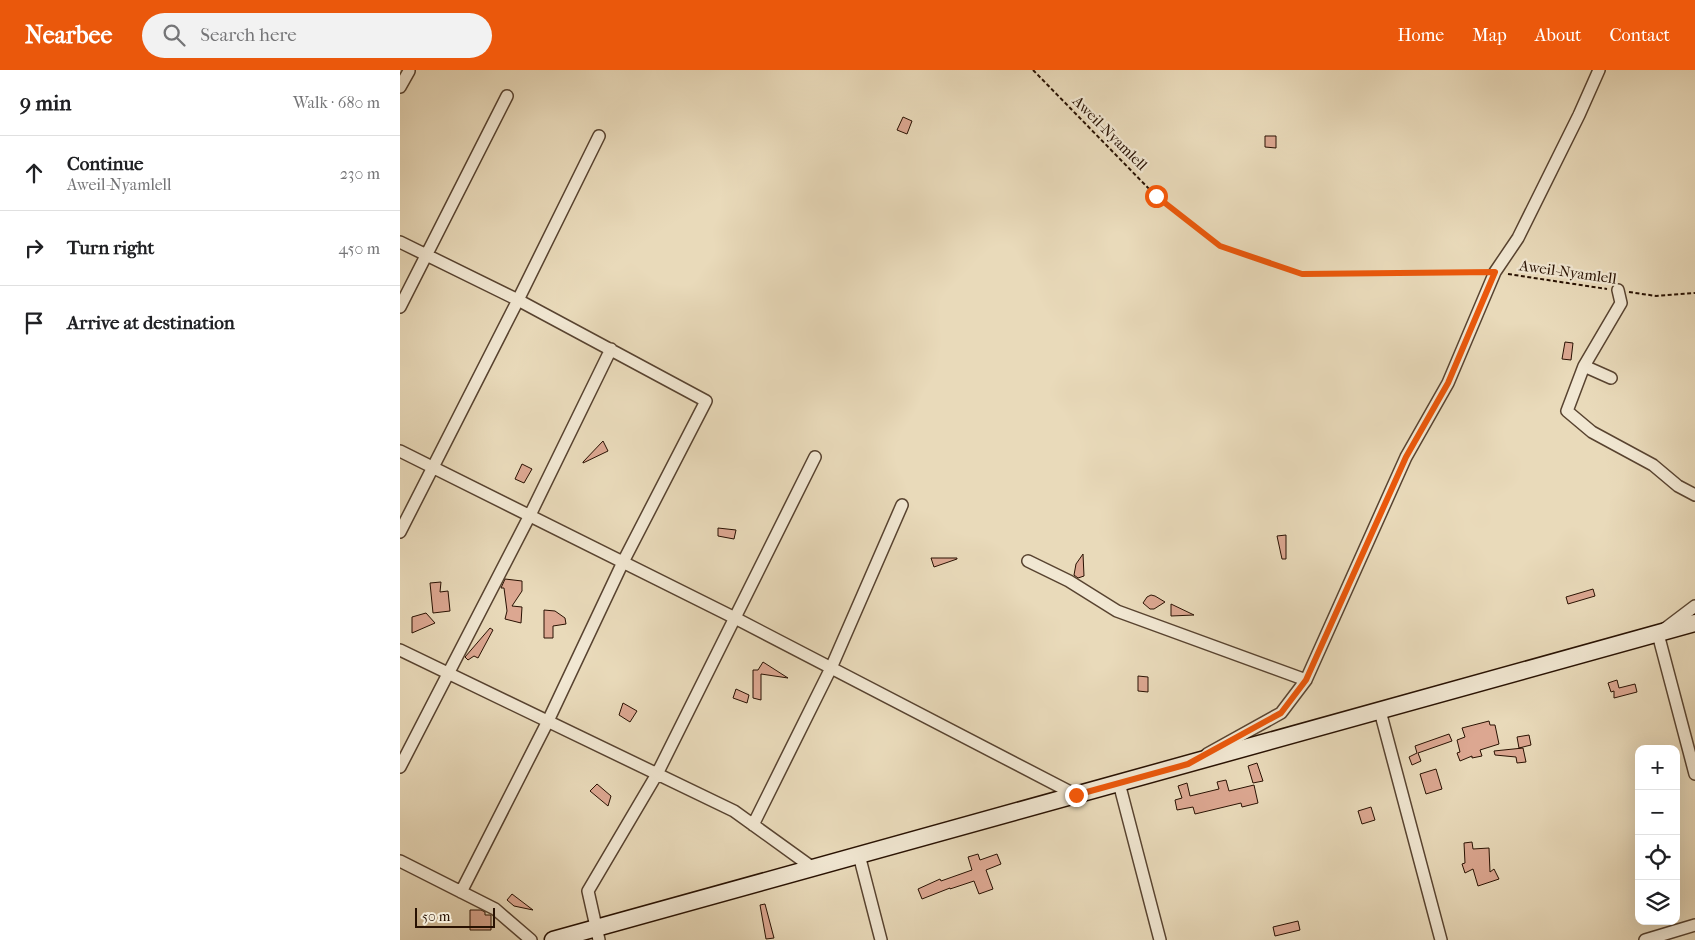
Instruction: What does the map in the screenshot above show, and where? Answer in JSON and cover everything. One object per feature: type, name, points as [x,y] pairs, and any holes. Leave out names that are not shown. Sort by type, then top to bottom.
[{"type":"street","points":[[1188,764],[1281,713],[1306,680],[1406,457],[1448,383],[1495,272],[1518,238],[1580,115],[1599,70]]},
{"type":"street","points":[[400,87],[408,71]]},
{"type":"street","points":[[400,307],[507,96]]},
{"type":"street","points":[[400,532],[599,136]]},
{"type":"street","points":[[400,242],[518,300],[706,401],[623,562],[548,722],[461,892]]},
{"type":"street","points":[[1618,290],[1621,304],[1584,366],[1567,410],[1592,432],[1653,465],[1678,486],[1695,495]]},
{"type":"street","points":[[400,767],[530,516],[611,349]]},
{"type":"street","points":[[1584,366],[1611,378]]},
{"type":"street","points":[[400,451],[735,618],[1076,795]]},
{"type":"street","points":[[597,934],[588,891],[657,774],[815,457]]},
{"type":"street","points":[[753,825],[831,668],[902,505]]},
{"type":"street","points":[[1028,561],[1068,581],[1117,610],[1306,680]]},
{"type":"street","points":[[1658,634],[1695,606]]},
{"type":"street","points":[[553,940],[597,934],[813,868],[1695,623]]},
{"type":"street","points":[[1658,634],[1695,774]]},
{"type":"street","points":[[400,650],[734,811],[813,868]]},
{"type":"street","points":[[1380,711],[1441,940]]},
{"type":"street","points":[[1119,783],[1160,940]]},
{"type":"street","points":[[859,855],[881,940]]},
{"type":"street","points":[[400,861],[495,909],[531,940]]},
{"type":"street","points":[[1645,940],[1695,925]]},
{"type":"path","name":"Aweil-Nyamlell","points":[[1033,70],[1156,196],[1220,246],[1302,274],[1495,272],[1656,296],[1695,293]]},
{"type":"building","points":[[903,117],[912,121],[907,134],[897,130]]},
{"type":"building","points":[[1265,136],[1276,136],[1276,148],[1265,147]]},
{"type":"building","points":[[1565,342],[1573,343],[1571,360],[1562,359]]},
{"type":"building","points":[[603,441],[608,451],[583,463],[583,462]]},
{"type":"building","points":[[522,464],[532,469],[524,483],[515,479]]},
{"type":"building","points":[[718,528],[736,530],[734,539],[718,536]]},
{"type":"building","points":[[1286,535],[1286,559],[1282,559],[1277,536]]},
{"type":"building","points":[[1083,554],[1084,576],[1078,578],[1074,575],[1076,564]]},
{"type":"building","points":[[931,558],[957,558],[957,559],[934,567]]},
{"type":"building","points":[[505,579],[522,581],[522,591],[512,606],[522,607],[521,623],[505,619],[507,611],[504,588],[501,588]]},
{"type":"building","points":[[441,582],[440,592],[448,591],[450,611],[433,613],[430,583]]},
{"type":"building","points":[[1593,589],[1595,596],[1568,604],[1566,597]]},
{"type":"building","points":[[1151,595],[1165,602],[1154,609],[1150,609],[1143,603]]},
{"type":"building","points":[[1171,604],[1194,615],[1171,616]]},
{"type":"building","points":[[544,610],[555,611],[565,618],[566,624],[553,626],[553,638],[544,638]]},
{"type":"building","points":[[426,613],[435,623],[412,633],[412,617]]},
{"type":"building","points":[[490,628],[493,630],[478,658],[474,656],[468,660],[465,657]]},
{"type":"building","points":[[763,662],[788,678],[761,674],[761,700],[753,698],[753,670],[758,670]]},
{"type":"building","points":[[1138,676],[1148,677],[1148,692],[1138,691]]},
{"type":"building","points":[[1617,680],[1619,688],[1635,684],[1637,692],[1614,698],[1614,691],[1611,692],[1608,683]]},
{"type":"building","points":[[736,689],[749,695],[747,703],[733,698]]},
{"type":"building","points":[[623,703],[637,711],[630,722],[619,715]]},
{"type":"building","points":[[1489,721],[1490,725],[1495,725],[1499,744],[1480,750],[1482,756],[1472,758],[1472,756],[1460,761],[1457,753],[1460,752],[1457,740],[1465,737],[1462,728]]},
{"type":"building","points":[[1449,734],[1452,741],[1418,753],[1421,761],[1412,765],[1409,757],[1417,753],[1415,746]]},
{"type":"building","points":[[1529,735],[1531,745],[1519,748],[1517,737]]},
{"type":"building","points":[[1523,748],[1526,762],[1517,763],[1516,757],[1495,755],[1494,751]]},
{"type":"building","points":[[1257,763],[1263,781],[1253,783],[1248,766]]},
{"type":"building","points":[[1436,769],[1442,789],[1426,794],[1420,774]]},
{"type":"building","points":[[1226,780],[1229,791],[1254,785],[1258,803],[1242,807],[1241,803],[1195,814],[1193,807],[1177,810],[1175,800],[1182,798],[1178,786],[1187,783],[1190,796],[1219,789],[1217,782]]},
{"type":"building","points":[[597,784],[611,796],[608,806],[590,791]]},
{"type":"building","points":[[1371,807],[1375,820],[1362,824],[1358,811]]},
{"type":"building","points":[[1472,842],[1473,849],[1489,848],[1490,872],[1494,869],[1499,879],[1478,886],[1473,869],[1465,873],[1462,864],[1465,863],[1464,843]]},
{"type":"building","points":[[978,854],[980,860],[997,854],[1001,864],[986,870],[993,889],[979,894],[974,881],[922,899],[918,889],[940,879],[941,881],[972,870],[968,857]]},
{"type":"building","points":[[512,894],[533,910],[514,906],[507,900]]},
{"type":"building","points":[[765,904],[774,938],[766,939],[760,905]]},
{"type":"building","points":[[470,910],[481,910],[485,912],[485,915],[491,915],[491,930],[470,930]]},
{"type":"building","points":[[1298,921],[1300,930],[1275,936],[1273,927]]},
{"type":"route","points":[[1076,795],[1188,764],[1281,713],[1306,680],[1406,457],[1448,383],[1495,272],[1302,274],[1220,246],[1156,196]]}]
